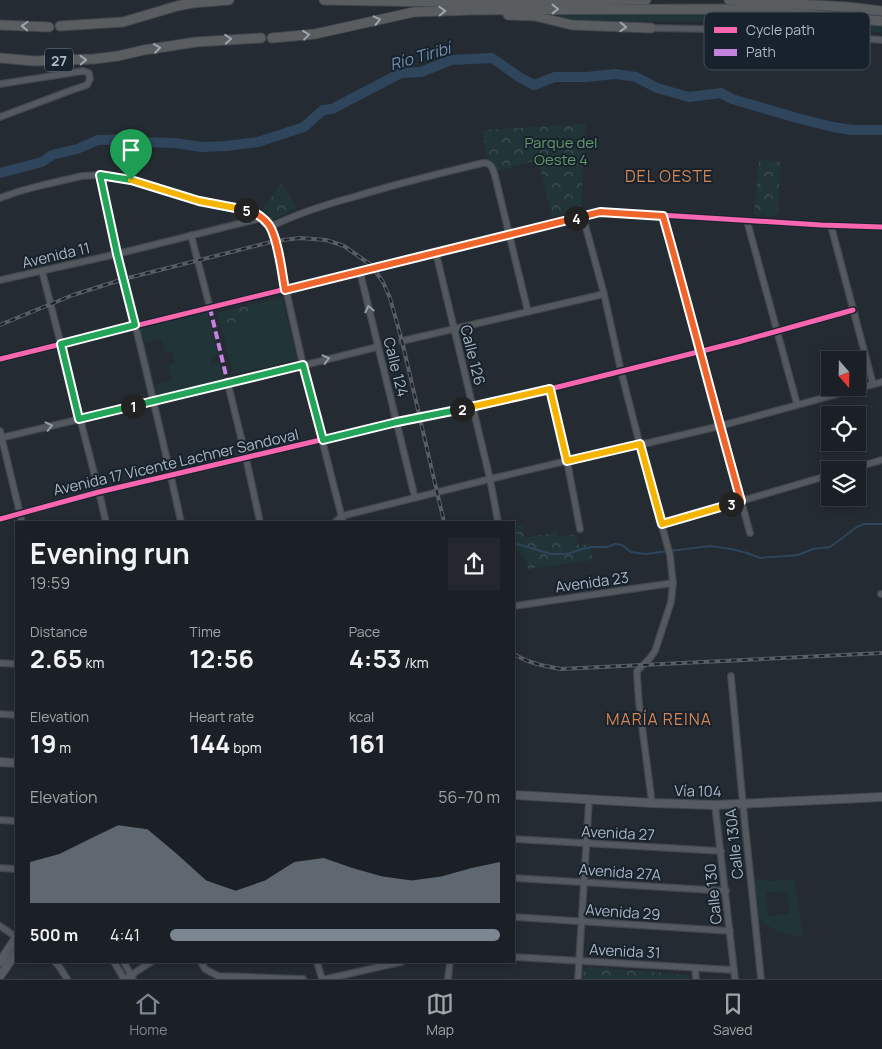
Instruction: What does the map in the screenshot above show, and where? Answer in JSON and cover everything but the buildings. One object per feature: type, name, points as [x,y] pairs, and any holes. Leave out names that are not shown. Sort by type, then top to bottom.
[{"type":"highway","name":"27","points":[[60,26],[123,22],[192,3],[229,0]]},
{"type":"highway","points":[[324,0],[437,2],[646,0]]},
{"type":"highway","points":[[729,0],[882,11]]},
{"type":"highway","points":[[272,38],[315,34],[414,12],[718,9],[785,12]]},
{"type":"highway","points":[[471,10],[507,15],[535,16],[572,25],[651,28]]},
{"type":"highway","name":"27","points":[[0,25],[49,27]]},
{"type":"highway","name":"27","points":[[0,58],[34,61],[94,59],[196,42],[261,38]]},
{"type":"highway","points":[[0,63],[34,61]]},
{"type":"main road","points":[[0,762],[15,763]]},
{"type":"main road","name":"Vía 104","points":[[515,795],[715,806],[882,797]]},
{"type":"main road","points":[[0,962],[15,940]]},
{"type":"main road","points":[[0,976],[15,954]]},
{"type":"street","points":[[651,28],[704,28]]},
{"type":"street","points":[[0,84],[83,71],[89,73],[90,79],[87,85],[0,117]]},
{"type":"street","points":[[270,227],[322,205],[404,182],[486,163],[492,166],[495,176],[528,312]]},
{"type":"street","points":[[0,198],[20,191],[82,176],[100,175],[131,180],[199,201],[252,212],[262,218],[270,227],[275,241],[303,365],[343,519],[490,479],[720,426],[882,382]]},
{"type":"street","points":[[100,175],[181,521]]},
{"type":"street","points":[[0,359],[600,212],[831,226],[882,227]]},
{"type":"street","points":[[583,216],[604,294],[621,371],[670,555],[673,583],[671,602],[655,650],[637,672],[639,703],[652,803]]},
{"type":"street","points":[[663,216],[750,533]]},
{"type":"street","name":"Avenida 11","points":[[0,280],[117,254],[262,218]]},
{"type":"street","points":[[746,221],[797,404]]},
{"type":"street","points":[[831,226],[873,384]]},
{"type":"street","points":[[192,235],[210,308]]},
{"type":"street","name":"Calle 126","points":[[436,253],[490,479],[498,521]]},
{"type":"street","points":[[42,271],[106,521]]},
{"type":"street","name":"Calle 124","points":[[360,272],[415,498]]},
{"type":"street","points":[[402,341],[604,294]]},
{"type":"street","name":"Avenida 17 Vicente Lachner Sandoval","points":[[0,519],[99,492],[397,422],[550,389],[777,332],[853,310]]},
{"type":"street","points":[[22,521],[0,435],[79,419],[378,347]]},
{"type":"street","points":[[228,384],[260,521]]},
{"type":"street","points":[[550,389],[567,461],[580,529]]},
{"type":"street","points":[[866,465],[882,460]]},
{"type":"street","points":[[662,524],[821,478]]},
{"type":"street","name":"Avenida 23","points":[[515,606],[673,583]]},
{"type":"street","points":[[0,663],[15,664]]},
{"type":"street","name":"Calle 130A","points":[[732,676],[743,805],[762,979]]},
{"type":"street","points":[[0,714],[15,715]]},
{"type":"street","points":[[578,979],[589,800]]},
{"type":"street","name":"Calle 130","points":[[715,806],[736,979]]},
{"type":"street","points":[[0,820],[15,821]]},
{"type":"street","name":"Avenida 27","points":[[515,839],[721,851]]},
{"type":"street","points":[[0,868],[15,869]]},
{"type":"street","name":"Avenida 27A","points":[[515,878],[726,891]]},
{"type":"street","name":"Avenida 29","points":[[515,917],[730,931]]},
{"type":"street","points":[[0,926],[15,937]]},
{"type":"street","name":"Avenida 31","points":[[515,957],[734,970]]},
{"type":"street","points":[[56,963],[67,979]]},
{"type":"street","points":[[115,963],[124,979],[132,977],[150,963]]},
{"type":"street","points":[[125,963],[132,977]]},
{"type":"street","points":[[202,963],[205,969],[218,976],[303,979]]},
{"type":"street","points":[[317,963],[324,979],[396,963]]},
{"type":"street","points":[[448,979],[450,963]]},
{"type":"street","points":[[695,968],[696,979]]},
{"type":"green space","points":[[704,12],[704,21],[630,21],[622,23],[571,20],[555,15]]},
{"type":"green space","points":[[870,23],[882,24],[882,33],[870,32]]},
{"type":"green space","name":"Parque del Oeste 4","points":[[586,124],[581,210],[552,217],[538,160],[496,171],[492,162],[487,159],[483,130]]},
{"type":"green space","points":[[759,159],[781,162],[777,216],[754,215]]},
{"type":"green space","points":[[281,183],[297,208],[272,220],[263,209]]},
{"type":"green space","points":[[282,298],[297,360],[233,374],[221,326],[261,317],[258,303]]},
{"type":"green space","points":[[258,303],[261,317],[221,326],[218,313]]},
{"type":"green space","points":[[207,311],[218,355],[210,357],[211,364],[219,362],[224,381],[157,397],[139,327]],"holes":[[[162,339],[165,352],[172,351],[175,363],[168,365],[172,381],[155,385],[145,343]]]},
{"type":"green space","points":[[523,525],[525,538],[557,532],[558,537],[576,534],[579,546],[590,543],[593,560],[528,569],[525,558],[515,549],[515,526]]},
{"type":"green space","points":[[755,879],[775,881],[794,879],[803,938],[775,929],[759,919]],"holes":[[[787,891],[789,914],[768,916],[766,893]]]},
{"type":"green space","points":[[589,967],[690,975],[690,979],[582,979],[584,969]]},
{"type":"waterway","name":"Río Tiribí","points":[[0,173],[42,162],[52,155],[77,149],[98,140],[129,139],[141,142],[175,143],[202,147],[258,142],[304,127],[323,110],[332,109],[401,73],[421,72],[451,60],[492,58],[534,85],[555,77],[586,77],[616,74],[636,77],[657,88],[689,97],[721,93],[732,99],[833,127],[852,130],[882,130]]},
{"type":"waterway","points":[[515,543],[551,554],[568,554],[582,549],[607,547],[615,544],[622,545],[631,552],[645,554],[710,546],[731,549],[760,558],[798,555],[813,549],[830,547],[857,527],[864,524],[882,524]]},
{"type":"railway","points":[[0,325],[73,295],[124,279],[275,241],[300,238],[326,240],[344,246],[371,265],[383,282],[390,298],[402,341],[444,521]]},
{"type":"railway","points":[[515,655],[531,662],[561,669],[882,653]]},
{"type":"marked path","points":[[210,308],[228,384]]},
{"type":"cycle path","points":[[0,359],[600,212],[882,227]]},
{"type":"cycle path","points":[[0,519],[99,492],[397,422],[550,389],[738,342],[853,310]]},
{"type":"district","name":"DEL OESTE","points":[[669,176]]},
{"type":"district","name":"MARÍA REINA","points":[[659,719]]},
{"type":"route","points":[[100,175],[131,180],[199,201],[252,212],[262,218],[270,227],[275,241],[285,290],[600,212],[663,216],[741,501],[662,524],[640,444],[567,461],[550,389],[323,440],[303,365],[79,419],[61,344],[135,325],[100,175]]}]
